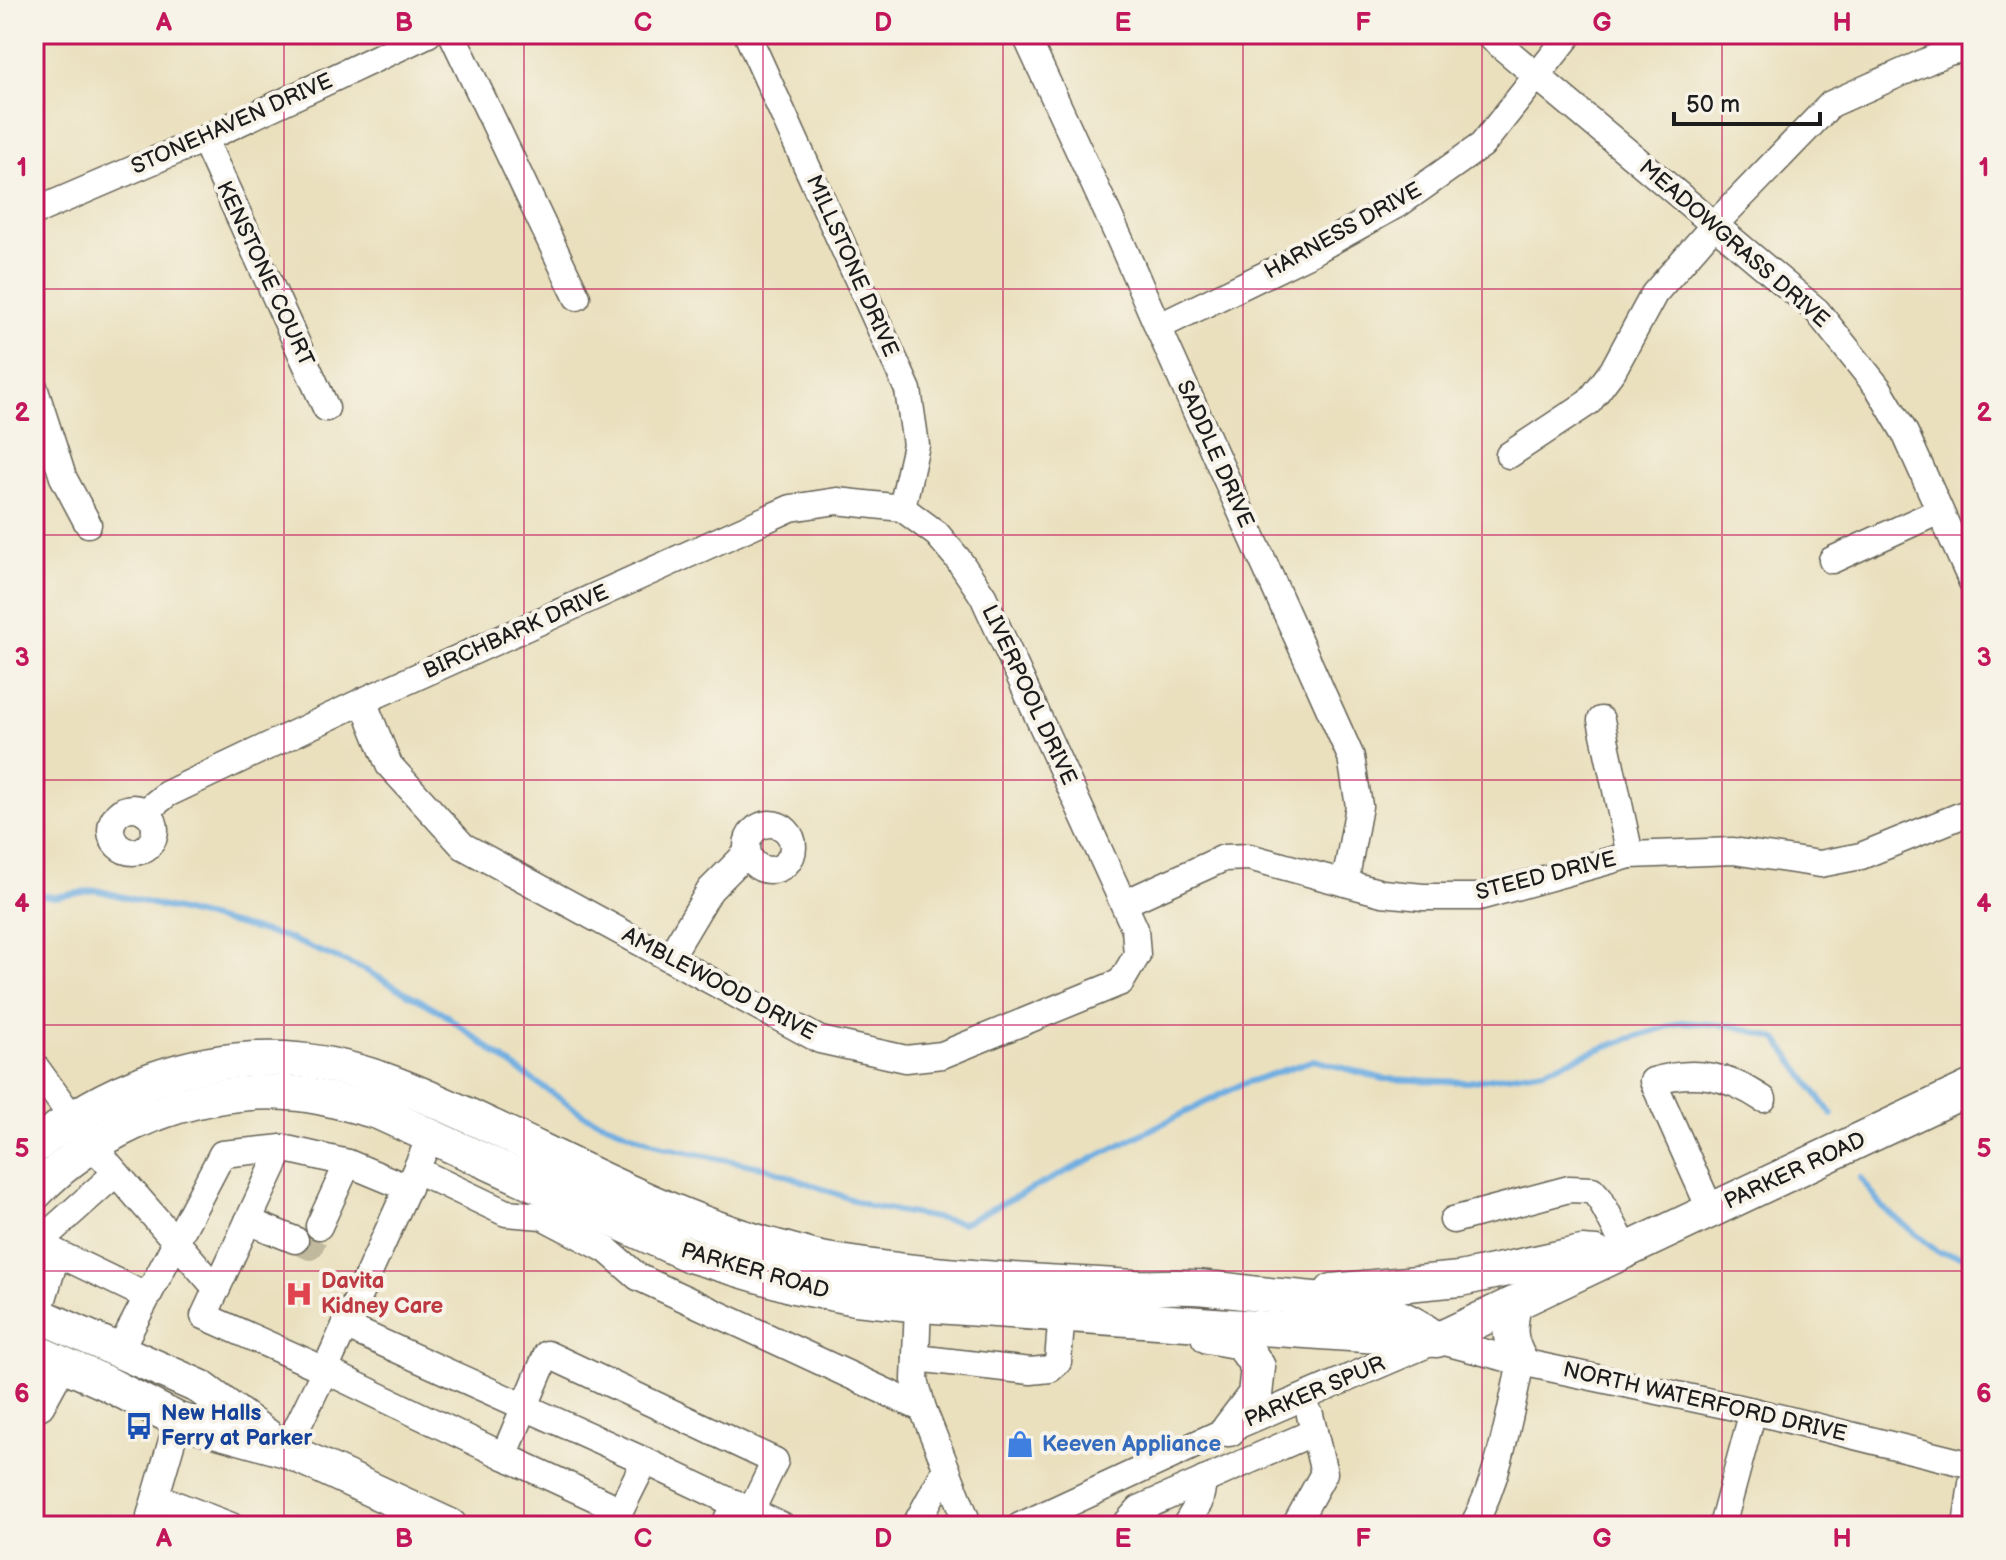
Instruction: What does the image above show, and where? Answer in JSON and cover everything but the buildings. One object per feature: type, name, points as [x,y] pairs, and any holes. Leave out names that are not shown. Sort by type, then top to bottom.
[{"type":"main road","name":"PARKER ROAD","points":[[34,1147],[73,1117],[144,1082],[184,1069],[237,1061],[286,1059],[377,1076],[436,1100],[671,1210],[737,1236],[820,1259],[1063,1299],[1101,1318],[1437,1340],[1972,1087]]},
{"type":"main road","name":"PARKER ROAD","points":[[34,1194],[92,1145],[136,1121],[237,1093],[290,1093],[336,1100],[378,1112],[690,1255],[794,1286],[856,1298],[918,1305],[1063,1299],[1139,1288],[1195,1287],[1329,1301],[1371,1309],[1412,1322],[1437,1340]]},
{"type":"main road","name":"PARKER ROAD","points":[[1256,1294],[1460,1279],[1582,1253],[1622,1253]]},
{"type":"main road","points":[[1514,1304],[1510,1335],[1521,1362]]},
{"type":"main road","points":[[36,1314],[200,1387],[286,1450]]},
{"type":"main road","points":[[1101,1318],[1241,1342],[1258,1367],[1255,1395],[1229,1429]]},
{"type":"main road","points":[[49,1358],[178,1420],[286,1450],[450,1526]]},
{"type":"street","name":"STONEHAVEN DRIVE","points":[[34,212],[204,139],[428,34]]},
{"type":"street","points":[[452,34],[577,297]]},
{"type":"street","name":"MILLSTONE DRIVE","points":[[747,34],[908,390],[916,445],[902,508]]},
{"type":"street","name":"SADDLE DRIVE","points":[[1025,34],[1351,757],[1359,806],[1345,883]]},
{"type":"street","name":"MEADOWGRASS DRIVE","points":[[1487,34],[1817,311],[1879,389],[1905,433],[1972,582]]},
{"type":"street","name":"HARNESS DRIVE","points":[[1158,327],[1312,252],[1400,203],[1482,145],[1570,34]]},
{"type":"street","points":[[1509,455],[1589,402],[1613,370],[1654,294],[1715,224],[1831,104],[1948,52],[1972,47]]},
{"type":"street","name":"KENSTONE COURT","points":[[204,139],[326,408]]},
{"type":"street","points":[[34,387],[63,477],[88,524]]},
{"type":"street","name":"BIRCHBARK DRIVE","points":[[145,812],[167,794],[363,701],[791,508],[837,501],[902,508]]},
{"type":"street","name":"LIVERPOOL DRIVE","points":[[902,508],[937,534],[983,596],[1125,903]]},
{"type":"street","points":[[1832,560],[1939,511]]},
{"type":"street","name":"AMBLEWOOD DRIVE","points":[[363,701],[389,765],[463,846],[820,1040],[906,1059],[942,1055],[1121,982],[1137,955],[1135,929],[1125,903]]},
{"type":"street","points":[[1601,720],[1630,855]]},
{"type":"street","name":"STEED DRIVE","points":[[1125,903],[1224,858],[1249,857],[1382,893],[1423,897],[1479,897],[1630,855],[1733,851],[1820,864],[1861,856],[1972,811]]},
{"type":"street","points":[[670,957],[710,890],[747,853]]},
{"type":"street","points":[[34,1065],[92,1145],[217,1289]]},
{"type":"street","points":[[1711,1211],[1653,1081],[1673,1075],[1710,1076],[1746,1088],[1763,1099]]},
{"type":"street","points":[[286,1450],[431,1136]]},
{"type":"street","points":[[119,1351],[222,1154],[282,1148],[412,1179],[506,1213],[542,1216],[607,1250],[638,1277],[923,1409]]},
{"type":"street","points":[[282,1148],[204,1316],[606,1503]]},
{"type":"street","points":[[319,1226],[348,1163]]},
{"type":"street","points":[[36,1314],[43,1245],[116,1173]]},
{"type":"street","points":[[1453,1220],[1569,1189],[1592,1190],[1600,1199],[1622,1253]]},
{"type":"street","points":[[248,1221],[295,1240]]},
{"type":"street","points":[[43,1245],[146,1296]]},
{"type":"street","points":[[916,1358],[1031,1371],[1050,1369],[1058,1362],[1063,1299]]},
{"type":"street","points":[[918,1305],[915,1380],[923,1409],[969,1526]]},
{"type":"street","points":[[345,1326],[645,1461],[737,1513],[782,1526]]},
{"type":"street","name":"NORTH WATERFORD DRIVE","points":[[1437,1340],[1521,1362],[1753,1411],[1972,1465]]},
{"type":"street","name":"PARKER SPUR","points":[[1020,1526],[1229,1429],[1437,1340]]},
{"type":"street","points":[[504,1456],[547,1354],[775,1461],[737,1513]]},
{"type":"street","points":[[34,1404],[41,1406],[49,1358]]},
{"type":"street","points":[[1473,1526],[1500,1458],[1521,1362]]},
{"type":"street","points":[[1295,1526],[1324,1473],[1305,1396]]},
{"type":"street","points":[[1722,1526],[1753,1411]]},
{"type":"street","points":[[153,1526],[150,1516],[178,1420]]},
{"type":"street","points":[[1124,1526],[1139,1509],[1314,1432]]},
{"type":"street","points":[[621,1526],[618,1515],[645,1461]]},
{"type":"street","points":[[915,1526],[946,1469]]},
{"type":"street","points":[[1185,1526],[1199,1503],[1204,1480]]},
{"type":"street","points":[[1966,1526],[1972,1483]]},
{"type":"street","points":[[156,1497],[231,1526]]},
{"type":"waterway","points":[[34,894],[55,897],[96,890],[285,937],[365,970],[443,1013],[584,1115],[666,1148],[767,1168],[869,1206],[963,1223],[1242,1084],[1314,1060],[1384,1079],[1468,1082],[1544,1070],[1682,1022],[1734,1026],[1777,1039],[1832,1115]]},
{"type":"waterway","points":[[1861,1178],[1882,1207],[1938,1252],[1972,1258]]},
{"type":"tunnel","points":[[295,1240],[310,1247],[319,1226]]},
{"type":"place","name":"Davita Kidney Care","points":[[299,1294]]},
{"type":"place","name":"New Halls Ferry at Parker","points":[[139,1426]]},
{"type":"place","name":"Keeven Appliance","points":[[1020,1444]]}]
